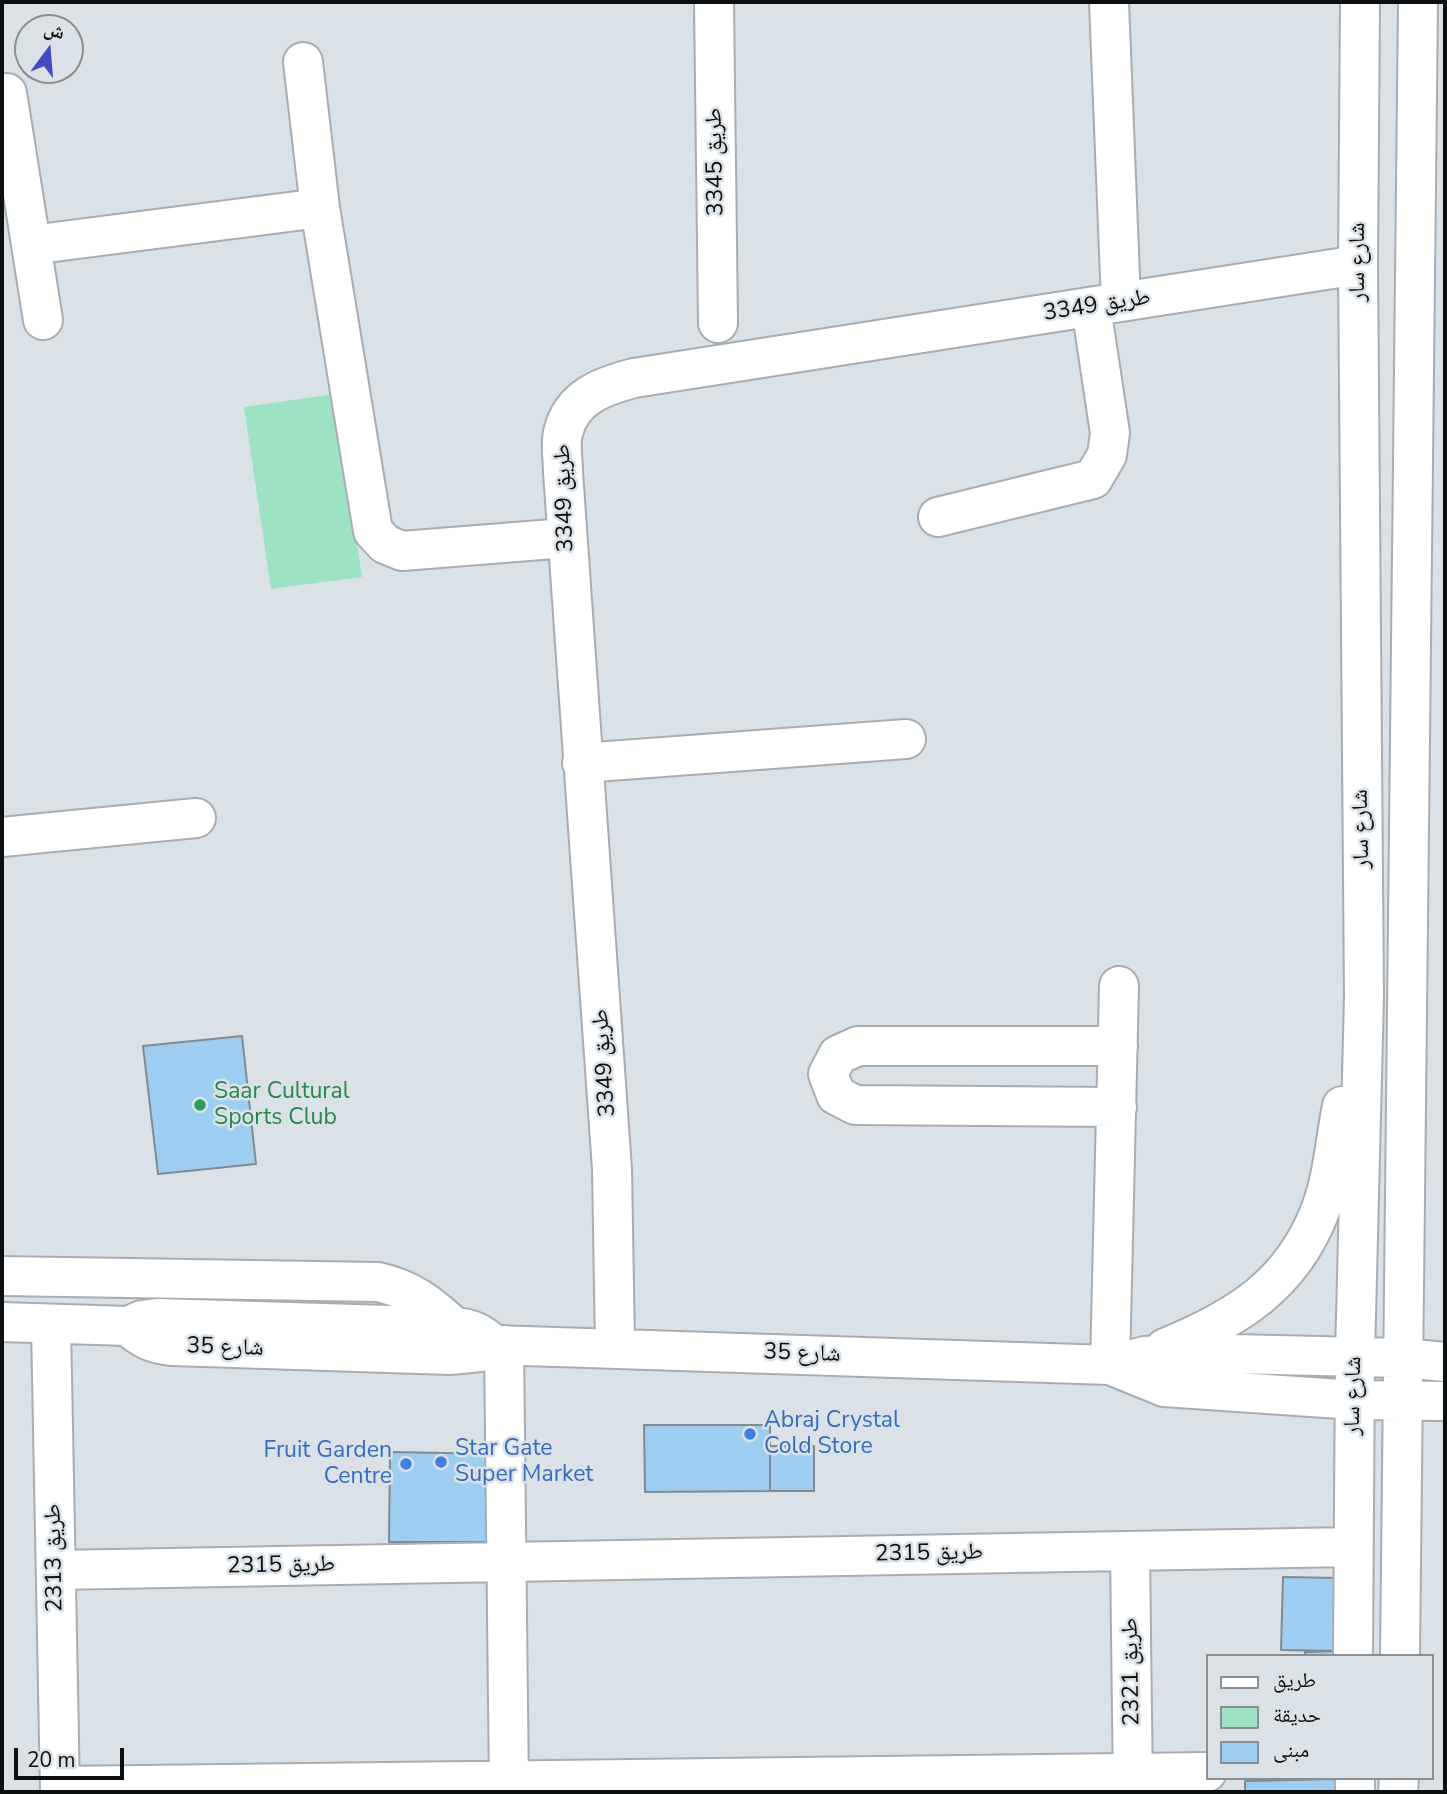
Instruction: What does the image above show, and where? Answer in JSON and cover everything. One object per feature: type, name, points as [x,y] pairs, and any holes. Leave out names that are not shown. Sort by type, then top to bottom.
[{"type":"street","name":"طريق 3345","points":[[714,2],[718,323]]},
{"type":"street","points":[[938,517],[1093,479],[1107,455],[1110,433],[1106,304],[1109,2]]},
{"type":"street","name":"شارع سار","points":[[1353,1654],[1354,1399],[1364,998],[1357,265],[1360,2]]},
{"type":"street","name":"شارع سار","points":[[1400,1654],[1418,2]]},
{"type":"street","points":[[303,62],[320,208],[373,531],[385,544],[402,551],[566,538]]},
{"type":"street","points":[[8,93],[43,320]]},
{"type":"street","points":[[31,245],[320,208]]},
{"type":"street","name":"طريق 3349","points":[[615,1347],[612,1169],[566,538],[562,433],[572,410],[598,388],[634,377],[1357,265]]},
{"type":"street","points":[[582,763],[906,739]]},
{"type":"street","points":[[2,837],[196,818]]},
{"type":"street","points":[[1119,986],[1117,1107],[1127,1360],[1201,1333],[1252,1303],[1280,1276],[1308,1236],[1321,1210],[1329,1182],[1364,998]]},
{"type":"street","points":[[1117,1107],[855,1105],[836,1095],[828,1074],[838,1055],[858,1046],[1118,1046]]},
{"type":"street","points":[[2,1276],[378,1282],[414,1294],[431,1305],[454,1327]]},
{"type":"street","name":"شارع 35","points":[[2,1322],[128,1326],[157,1318],[454,1327],[469,1328],[499,1345]]},
{"type":"street","name":"طريق 2313","points":[[51,1324],[60,1789]]},
{"type":"street","name":"شارع 35","points":[[128,1326],[141,1338],[155,1344],[172,1346],[450,1355],[480,1352],[499,1345],[1127,1360],[1191,1353],[1355,1356],[1445,1362]]},
{"type":"street","points":[[499,1345],[507,1562],[509,1786]]},
{"type":"street","name":"شارع 35","points":[[1127,1360],[1164,1387],[1354,1399],[1445,1401]]},
{"type":"street","name":"طريق 2315","points":[[56,1570],[1352,1547]]},
{"type":"street","name":"طريق 2321","points":[[1130,1551],[1133,1782]]},
{"type":"street","points":[[60,1789],[1133,1782],[1206,1772]]},
{"type":"green space","points":[[335,394],[362,577],[271,589],[244,407]]},
{"type":"building","name":"Saar Cultural Sports Club","points":[[242,1036],[256,1164],[158,1174],[143,1046]]},
{"type":"building","points":[[644,1425],[770,1425],[770,1491],[645,1492]]},
{"type":"building","points":[[770,1446],[814,1446],[814,1491],[770,1491]]},
{"type":"building","points":[[390,1452],[499,1454],[498,1542],[389,1542]]},
{"type":"building","points":[[1283,1577],[1339,1578],[1337,1651],[1281,1650]]},
{"type":"building","points":[[1337,1651],[1338,1654],[1305,1654]]},
{"type":"building","points":[[1338,1780],[1338,1792],[1245,1792],[1245,1781]]},
{"type":"place","name":"Saar Cultural Sports Club","points":[[200,1105]]},
{"type":"place","name":"Abraj Crystal Cold Store","points":[[750,1434]]},
{"type":"place","name":"Star Gate Super Market","points":[[441,1462]]},
{"type":"place","name":"Fruit Garden Centre","points":[[406,1464]]}]
